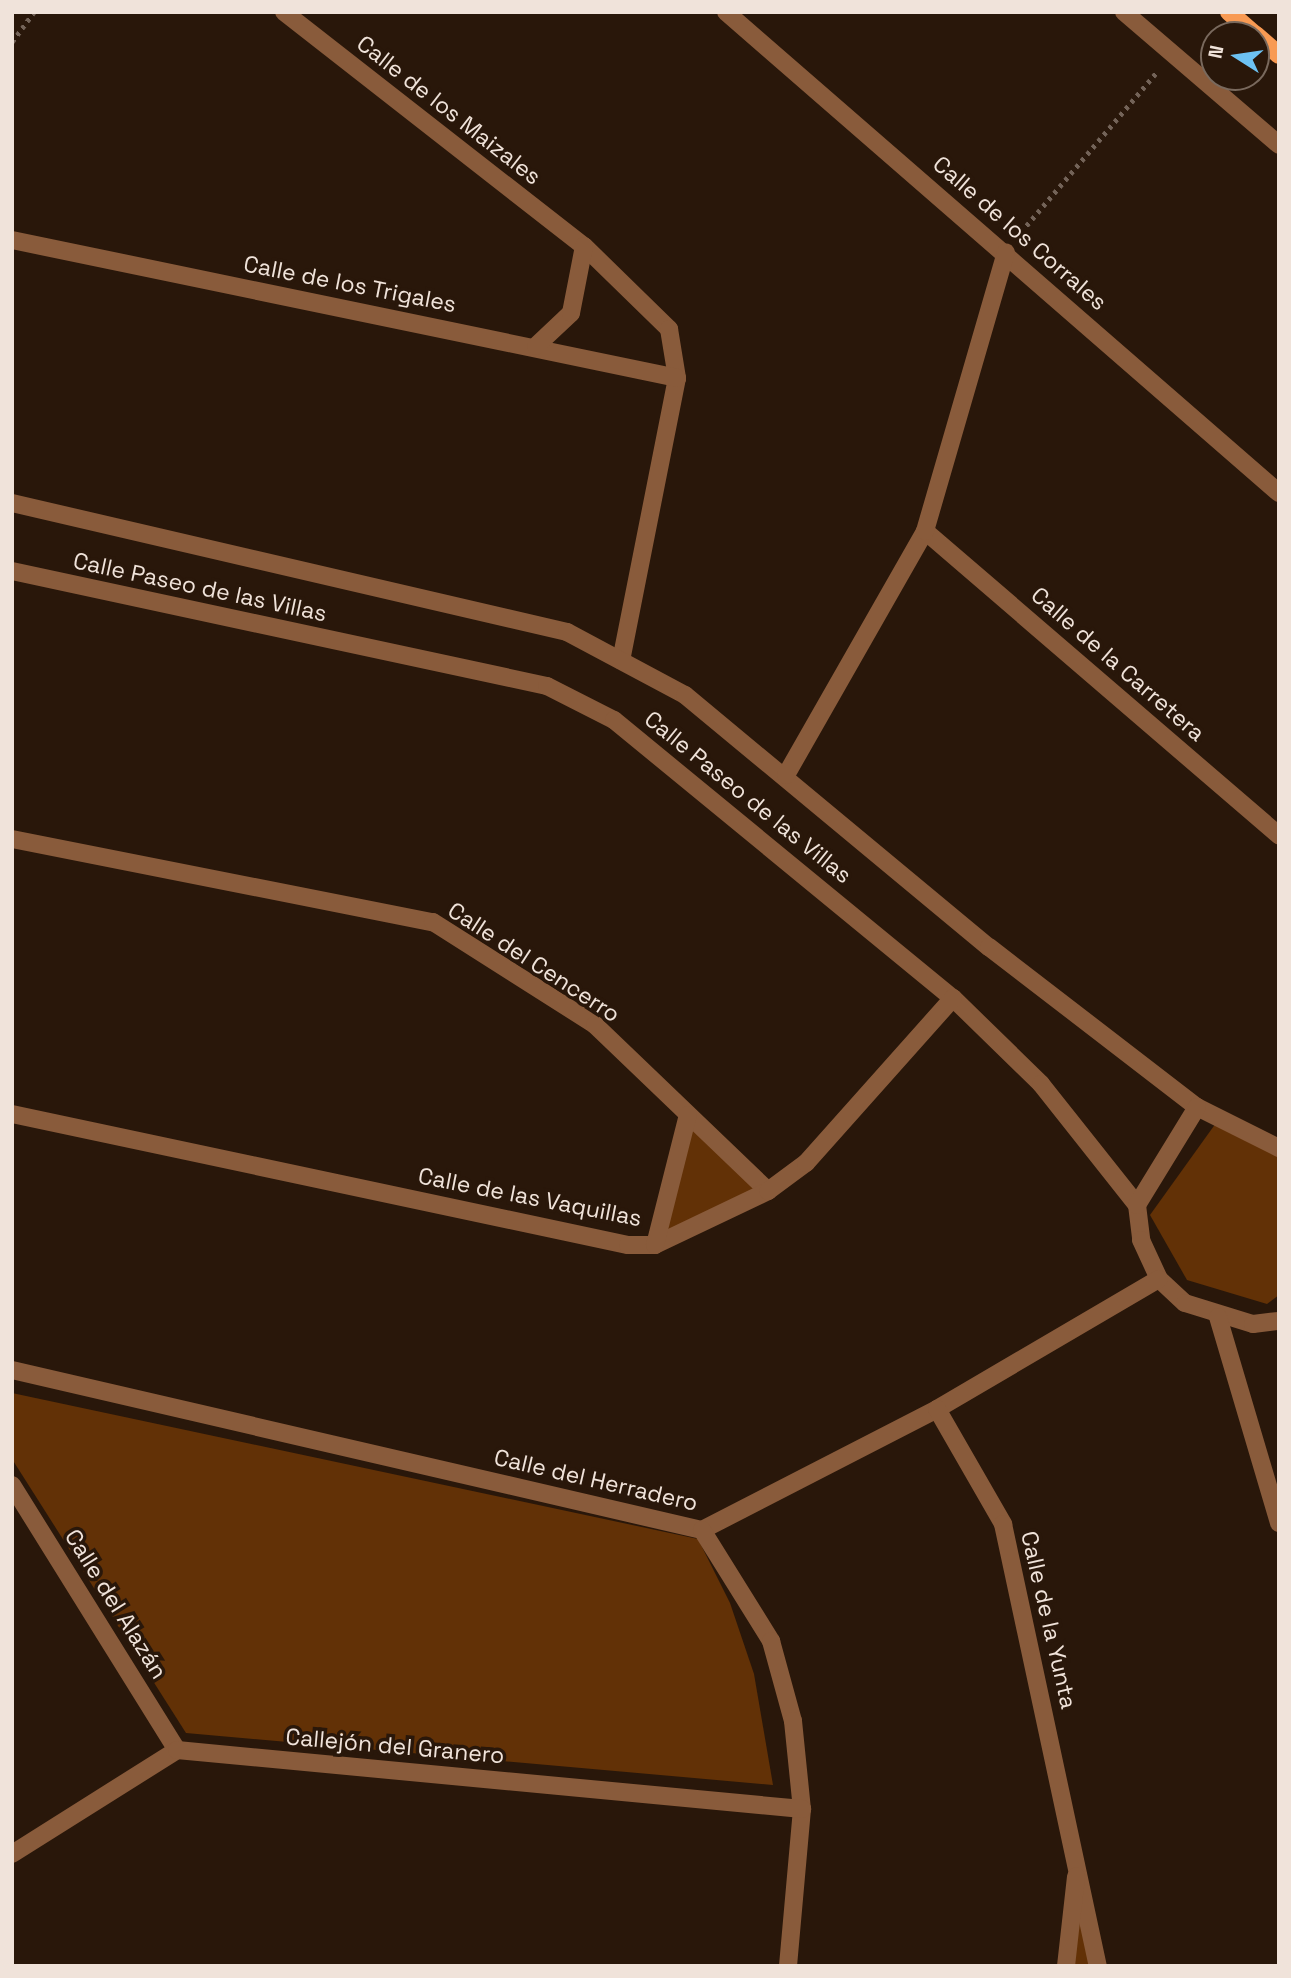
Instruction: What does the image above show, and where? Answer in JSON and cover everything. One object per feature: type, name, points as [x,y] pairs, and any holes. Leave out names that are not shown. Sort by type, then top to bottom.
[{"type":"street","name":"Calle de los Maizales","points":[[284,12],[584,246],[669,329],[677,378]]},
{"type":"street","name":"Calle de los Corrales","points":[[726,12],[1006,253],[1279,494]]},
{"type":"street","points":[[1124,12],[1279,145]]},
{"type":"street","name":"Calle de los Trigales","points":[[12,240],[536,346],[677,378]]},
{"type":"street","points":[[536,346],[571,313],[584,246]]},
{"type":"street","points":[[786,775],[925,531],[1006,253]]},
{"type":"street","points":[[621,661],[677,378]]},
{"type":"street","name":"Calle Paseo de las Villas","points":[[12,503],[567,632],[685,695],[786,775],[989,947],[1196,1107],[1279,1148]]},
{"type":"street","name":"Calle de la Carretera","points":[[925,531],[1279,835]]},
{"type":"street","name":"Calle Paseo de las Villas","points":[[12,571],[547,686],[614,720],[953,998],[1041,1084],[1137,1205]]},
{"type":"street","name":"Calle del Cencerro","points":[[12,839],[433,922],[595,1024],[768,1191]]},
{"type":"street","name":"Calle de las Vaquillas","points":[[12,1114],[628,1245],[656,1245],[768,1191],[806,1163],[953,998]]},
{"type":"street","points":[[1196,1107],[1137,1205],[1141,1240],[1159,1279],[1185,1303],[1218,1317],[1279,1321]]},
{"type":"street","points":[[656,1245],[688,1115]]},
{"type":"street","name":"Calle del Herradero","points":[[12,1370],[702,1530],[937,1409],[1159,1279]]},
{"type":"street","points":[[1218,1317],[1279,1523]]},
{"type":"street","name":"Calle de la Yunta","points":[[937,1409],[1003,1524],[1078,1856],[1098,1966]]},
{"type":"street","name":"Calle del Alazán","points":[[12,1485],[177,1750]]},
{"type":"street","points":[[702,1530],[771,1641],[793,1721],[802,1809],[788,1966]]},
{"type":"street","points":[[12,1854],[177,1750]]},
{"type":"street","name":"Callejón del Granero","points":[[177,1750],[802,1809]]},
{"type":"street","name":"Calle de la Yunta","points":[[1066,1966],[1078,1856]]},
{"type":"path","points":[[12,42],[34,12]]},
{"type":"path","points":[[1026,226],[1154,76]]},
{"type":"shaded area","points":[[1216,1123],[1279,1154],[1279,1295],[1267,1304],[1187,1280],[1150,1215]]},
{"type":"shaded area","points":[[691,1125],[757,1189],[665,1233]]},
{"type":"shaded area","points":[[12,1393],[698,1539],[730,1603],[754,1674],[773,1785],[186,1733],[12,1459]]},
{"type":"shaded area","points":[[1081,1907],[1091,1966],[1074,1966]]}]
